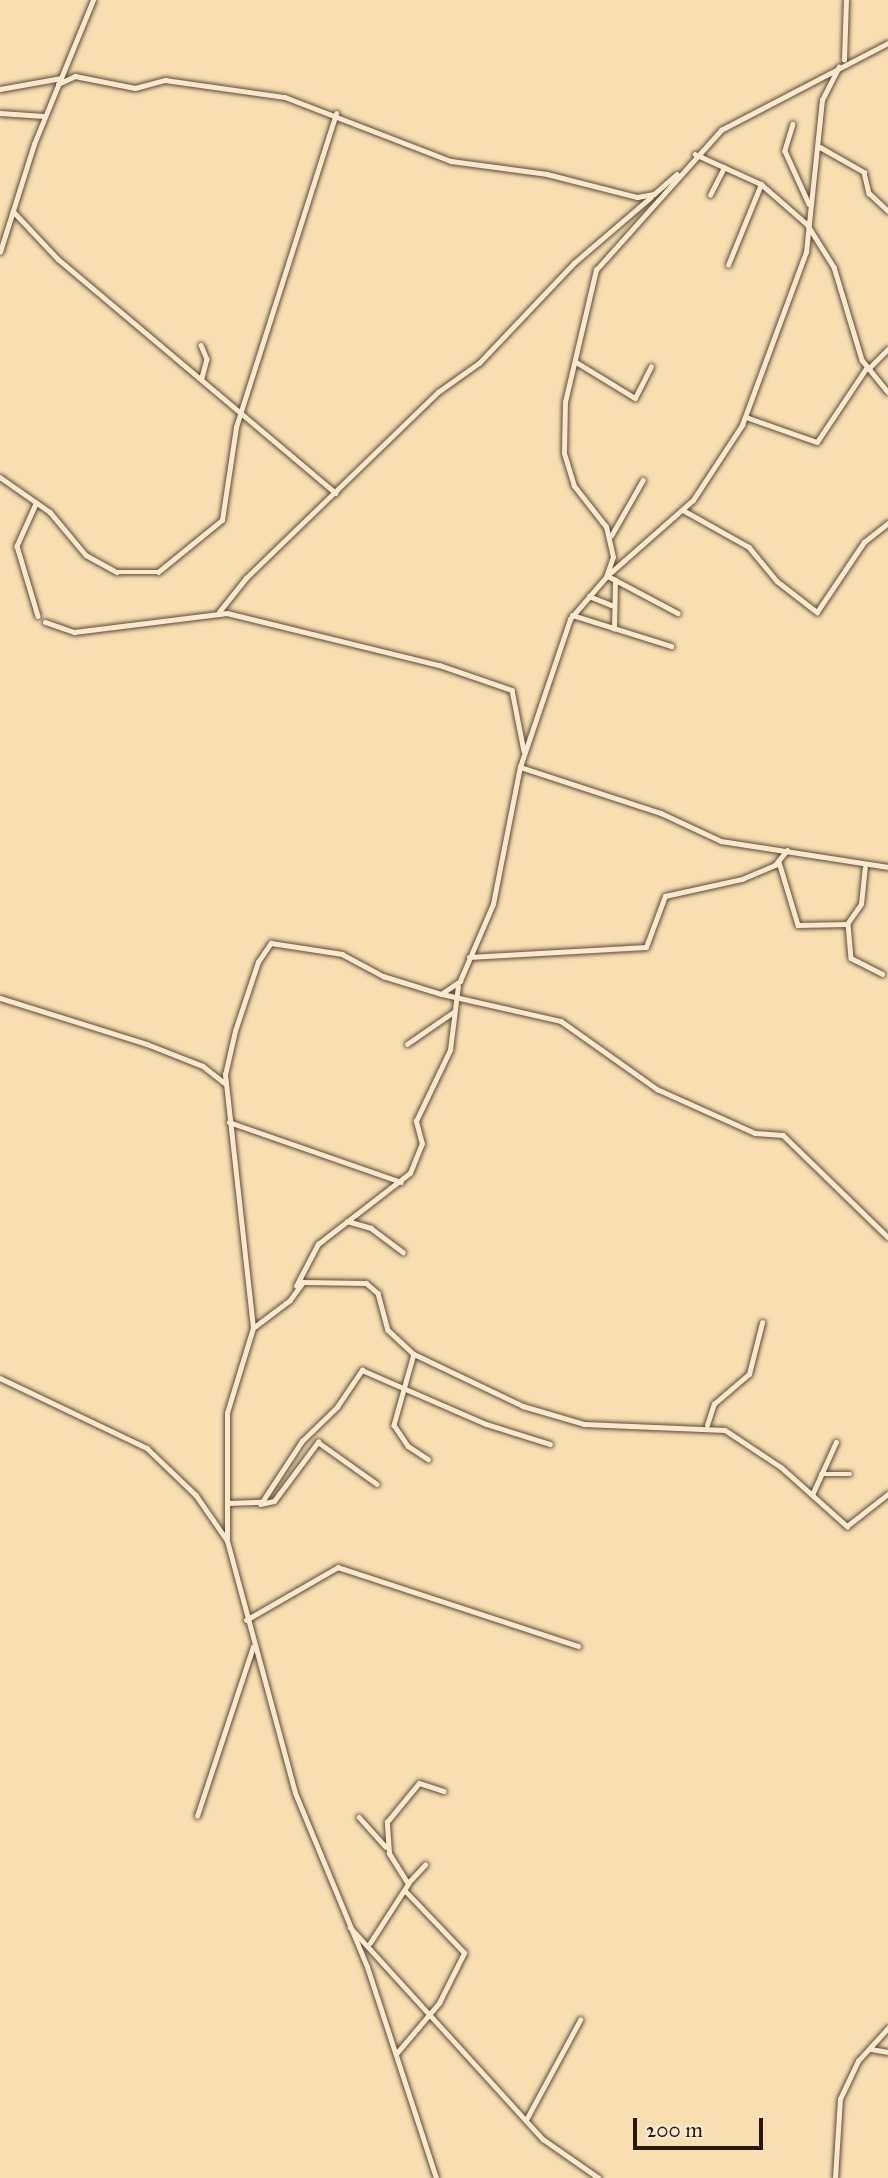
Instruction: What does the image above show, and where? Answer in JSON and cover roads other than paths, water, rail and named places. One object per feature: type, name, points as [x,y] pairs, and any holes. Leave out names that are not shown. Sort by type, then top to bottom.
[{"type":"street","points":[[0,252],[44,116],[93,0]]},
{"type":"street","points":[[253,1328],[290,1300],[309,1254],[346,1221],[401,1182],[422,1144],[416,1124],[450,1053],[453,1000],[493,904],[524,751],[572,615],[607,576],[682,510],[746,416],[806,252],[809,206],[820,147],[822,100],[849,50],[846,0]]},
{"type":"street","points":[[611,537],[564,462],[564,411],[601,262],[695,154],[726,127],[841,64],[888,43]]},
{"type":"street","points":[[58,84],[75,76],[135,88],[165,80],[285,97],[335,114],[384,140],[474,167],[540,173],[637,197],[654,194]]},
{"type":"street","points":[[0,89],[61,78]]},
{"type":"street","points":[[0,113],[44,116]]},
{"type":"street","points":[[0,477],[36,504],[100,565],[124,573],[158,572],[226,516],[243,414],[312,171],[335,114]]},
{"type":"street","points":[[793,124],[785,151],[809,206]]},
{"type":"street","points":[[820,147],[864,172],[869,193],[888,211]]},
{"type":"street","points":[[695,154],[761,184],[807,224],[834,267],[848,329],[868,368],[888,392]]},
{"type":"street","points":[[710,195],[724,167]]},
{"type":"street","points":[[219,612],[336,493],[680,172]]},
{"type":"street","points":[[728,265],[761,184]]},
{"type":"street","points":[[13,211],[50,253],[336,493]]},
{"type":"street","points":[[201,345],[207,359],[202,379]]},
{"type":"street","points":[[746,416],[817,442],[868,368],[888,349]]},
{"type":"street","points":[[576,362],[635,398],[651,367]]},
{"type":"street","points":[[607,576],[611,537],[643,480]]},
{"type":"street","points":[[36,504],[17,546],[38,616]]},
{"type":"street","points":[[682,510],[749,547],[776,581],[817,612],[864,542],[888,523]]},
{"type":"street","points":[[607,576],[678,613]]},
{"type":"street","points":[[614,629],[611,605],[615,580]]},
{"type":"street","points":[[589,596],[611,605]]},
{"type":"street","points":[[45,622],[74,632],[219,612],[496,681],[515,697],[524,751]]},
{"type":"street","points":[[572,615],[671,646]]},
{"type":"street","points":[[520,767],[661,813],[715,839],[788,849],[865,868],[888,867]]},
{"type":"street","points":[[469,957],[646,947],[666,895],[734,881],[779,862],[788,849]]},
{"type":"street","points":[[779,862],[796,924],[848,923]]},
{"type":"street","points":[[865,868],[861,904],[848,923],[850,958],[882,974]]},
{"type":"street","points":[[436,2178],[349,1926],[295,1793],[246,1620],[228,1541],[229,1400],[253,1328],[226,1084],[235,1031],[269,944],[342,954],[383,976],[453,1000],[566,1023],[657,1089],[755,1133],[783,1135],[888,1237]]},
{"type":"street","points":[[441,994],[458,985]]},
{"type":"street","points":[[0,998],[147,1044],[203,1066],[226,1084]]},
{"type":"street","points":[[407,1044],[452,1013]]},
{"type":"street","points":[[229,1122],[401,1182]]},
{"type":"street","points":[[346,1221],[371,1228],[403,1252]]},
{"type":"street","points":[[296,1286],[341,1278],[369,1284],[378,1293],[387,1328],[414,1354],[568,1421],[707,1425],[752,1445],[847,1526],[888,1494]]},
{"type":"street","points":[[707,1425],[715,1404],[749,1374],[762,1323]]},
{"type":"street","points":[[414,1354],[401,1384],[395,1431],[428,1459]]},
{"type":"street","points":[[259,1504],[360,1370],[401,1384],[486,1424],[550,1444]]},
{"type":"street","points":[[0,1378],[148,1448],[196,1495],[228,1541]]},
{"type":"street","points":[[227,1503],[259,1504],[274,1501],[318,1442],[377,1484]]},
{"type":"street","points":[[811,1495],[836,1442]]},
{"type":"street","points":[[821,1474],[850,1474]]},
{"type":"street","points":[[246,1620],[338,1567],[578,1646]]},
{"type":"street","points":[[197,1816],[253,1646]]},
{"type":"street","points":[[387,1848],[387,1822],[414,1786],[425,1781],[444,1791]]},
{"type":"street","points":[[359,1817],[387,1848],[408,1884]]},
{"type":"street","points":[[370,1943],[408,1884],[425,1865]]},
{"type":"street","points":[[395,2054],[429,2018],[464,1953],[405,1892]]},
{"type":"street","points":[[349,1926],[370,1943],[429,2018],[548,2144],[595,2177]]},
{"type":"street","points":[[526,2120],[580,2020]]},
{"type":"street","points":[[835,2178],[840,2099],[870,2049],[888,2028]]},
{"type":"street","points":[[870,2049],[888,2052]]}]
